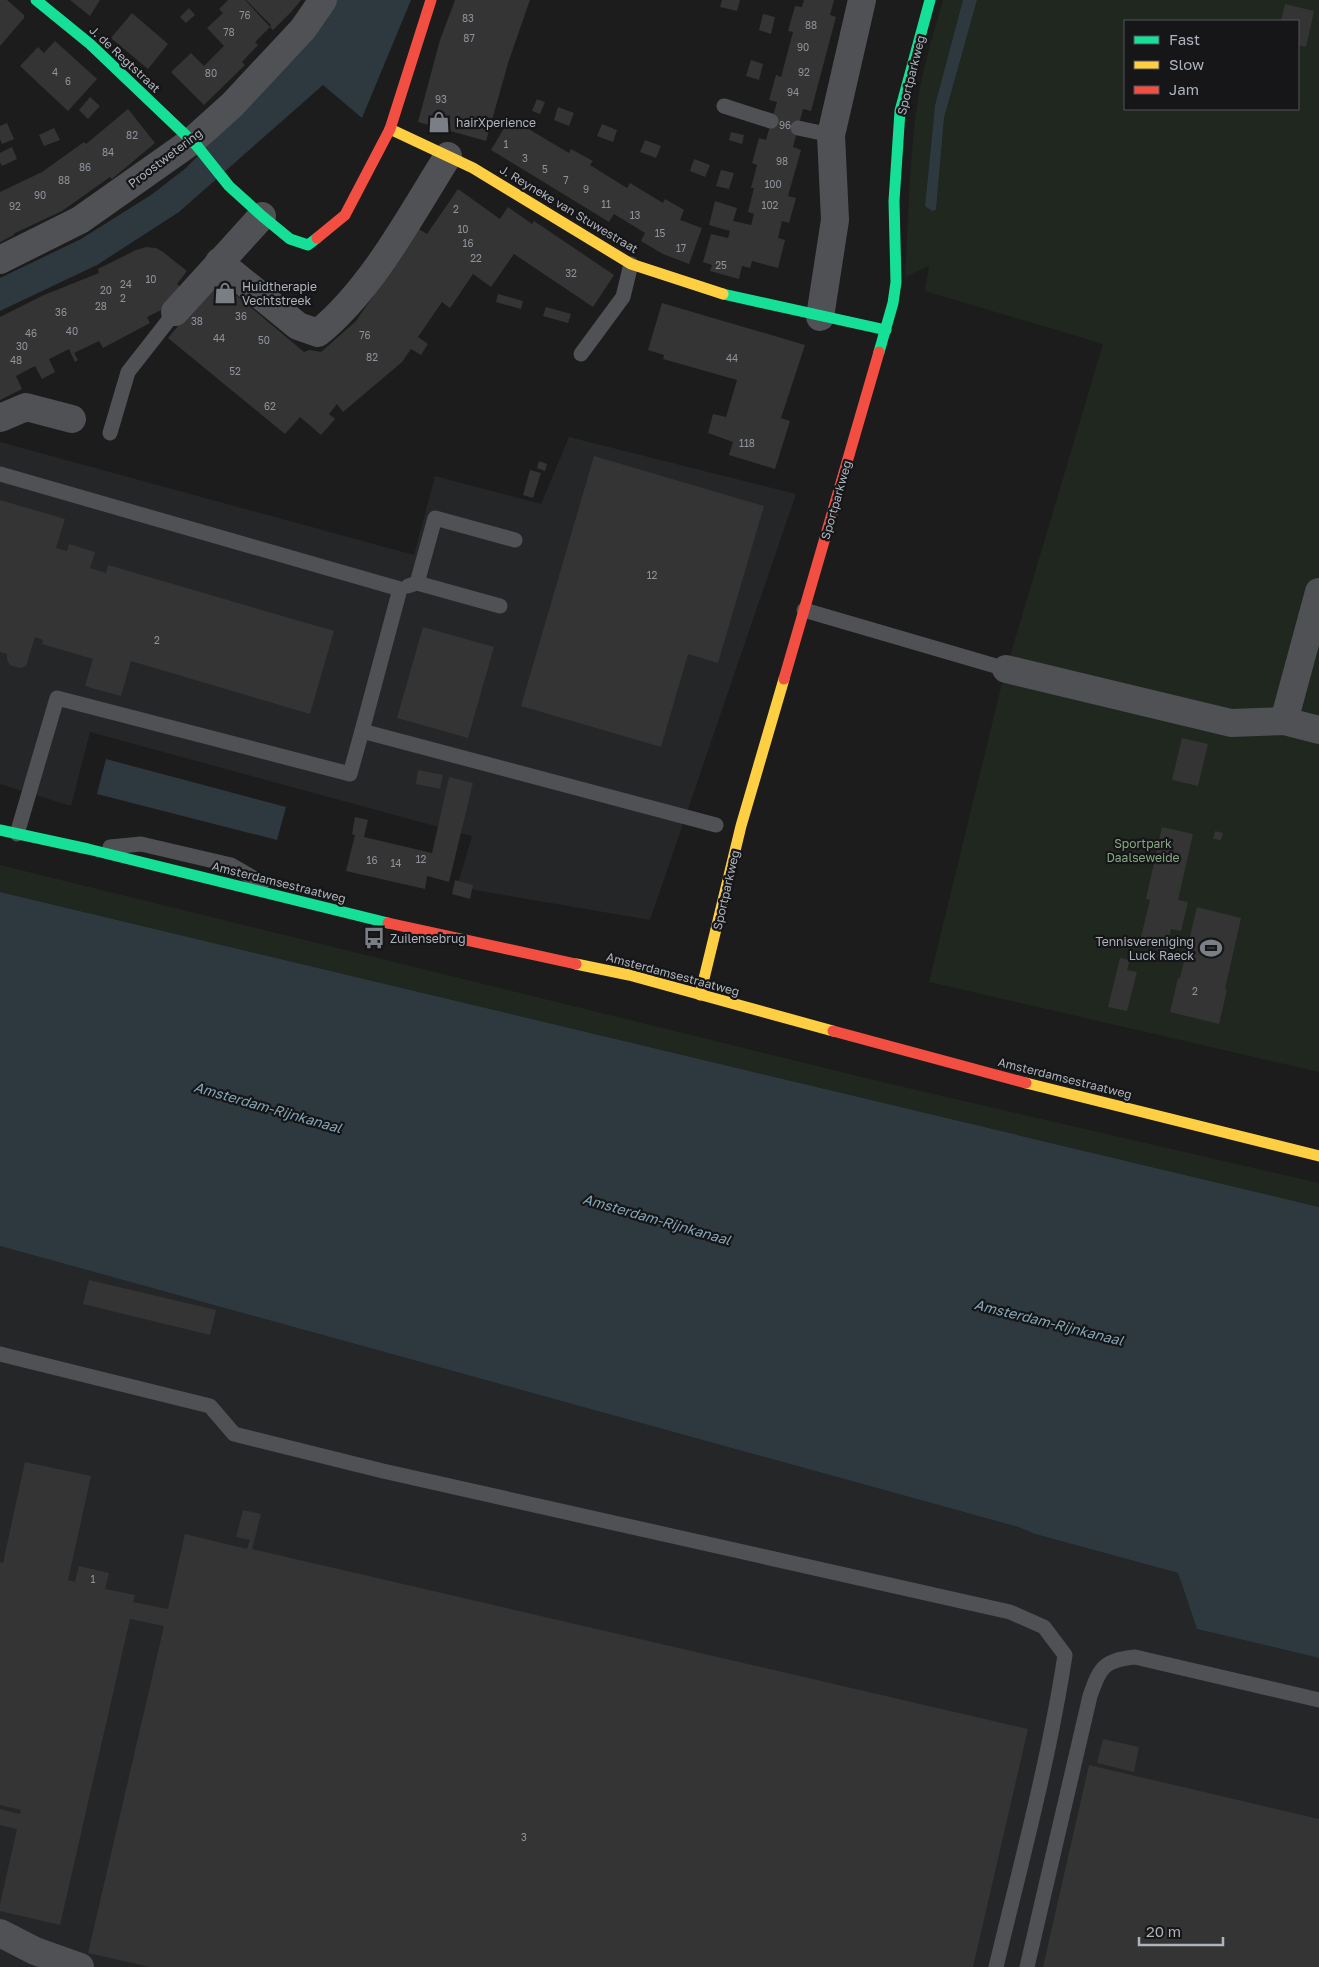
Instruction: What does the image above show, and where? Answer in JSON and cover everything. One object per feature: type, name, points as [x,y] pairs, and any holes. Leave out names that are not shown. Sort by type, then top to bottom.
[{"type":"street","name":"J. de Regtstraat","points":[[36,0],[90,44],[194,143],[230,186],[290,239],[308,245],[345,215],[390,130]]},
{"type":"street","name":"Proostwetering","points":[[0,260],[80,220],[194,143],[303,29],[323,0]]},
{"type":"street","points":[[390,130],[431,0]]},
{"type":"street","points":[[820,318],[835,220],[831,135],[862,0]]},
{"type":"street","name":"Sportparkweg","points":[[700,995],[741,826],[893,303],[896,282],[894,201],[900,111],[930,0]]},
{"type":"street","name":"J. Reyneke van Stuwestraat","points":[[390,130],[473,168],[631,264],[734,298],[820,318],[886,330]]},
{"type":"street","points":[[219,262],[298,326],[318,333],[338,317],[380,262],[448,156]]},
{"type":"street","points":[[175,312],[262,216]]},
{"type":"street","points":[[0,418],[26,407],[72,419]]},
{"type":"street","points":[[1284,721],[1319,592]]},
{"type":"street","points":[[1006,669],[1231,723],[1284,721],[1319,730]]},
{"type":"street","points":[[0,830],[88,850]]},
{"type":"street","name":"Amsterdamsestraatweg","points":[[401,926],[629,975],[946,1062],[1319,1156]]},
{"type":"street","points":[[0,1933],[35,1951],[80,1967]]},
{"type":"lane","points":[[724,106],[771,121]]},
{"type":"lane","points":[[798,128],[831,135]]},
{"type":"lane","points":[[581,354],[622,297],[631,264]]},
{"type":"lane","points":[[110,432],[128,372],[175,312]]},
{"type":"lane","points":[[0,474],[400,589],[417,583],[500,606]]},
{"type":"lane","points":[[417,583],[435,518],[515,540]]},
{"type":"lane","points":[[17,834],[58,698],[350,774],[400,589]]},
{"type":"lane","points":[[804,610],[1006,669]]},
{"type":"lane","points":[[362,731],[716,825]]},
{"type":"lane","points":[[88,850],[141,844],[231,865],[296,900],[315,916],[375,931],[401,926]]},
{"type":"lane","points":[[0,1354],[210,1406],[234,1434],[383,1471],[1010,1612],[1044,1627],[1065,1655],[1059,1694],[1040,1782],[996,1967]]},
{"type":"lane","points":[[1027,1967],[1090,1696],[1099,1671],[1117,1659],[1135,1658],[1319,1700]]},
{"type":"shaded area","points":[[569,437],[796,494],[650,920],[457,887],[472,836],[90,732],[71,806],[0,784],[0,442],[414,555],[435,476],[541,504]]},
{"type":"shaded area","points":[[0,1246],[1018,1527],[1035,1534],[1178,1573],[1197,1629],[1319,1658],[1319,1967],[0,1967]]},
{"type":"green space","name":"Sportpark Daalseweide","points":[[943,0],[963,0],[935,105],[925,206],[932,211],[936,210],[944,118],[977,0],[1319,0],[1319,1072],[929,982],[1002,683],[1103,344],[925,291],[929,266],[905,277],[911,162],[919,93]]},
{"type":"green space","points":[[0,865],[878,1081],[1319,1183],[1319,1207],[0,892]]},
{"type":"water","points":[[335,0],[411,0],[362,118],[323,85],[179,212],[97,265],[0,311],[0,278],[81,239],[151,195],[186,168],[304,47]]},
{"type":"water","points":[[963,0],[977,0],[944,118],[936,210],[932,211],[925,206],[935,105]]},
{"type":"water","points":[[106,759],[286,807],[277,840],[97,794]]},
{"type":"water","name":"Amsterdam-Rijnkanaal","points":[[0,892],[1319,1207],[1319,1658],[1197,1629],[1178,1573],[1035,1534],[1018,1527],[0,1246]]},
{"type":"building","points":[[0,0],[7,0],[24,15],[24,18],[0,46]]},
{"type":"building","points":[[70,0],[100,0],[90,16]]},
{"type":"building","points":[[228,0],[245,0],[270,27],[255,42],[258,45],[242,62],[245,65],[204,105],[171,72],[191,53],[204,66],[224,46],[207,28],[223,13],[219,9]]},
{"type":"building","points":[[246,0],[301,0],[273,30],[270,27],[271,25]]},
{"type":"building","points":[[455,0],[530,0],[509,60],[486,141],[418,122],[440,40]]},
{"type":"building","points":[[722,0],[740,0],[737,11],[720,7]]},
{"type":"building","points":[[804,0],[834,0],[830,15],[836,17],[811,111],[803,109],[793,147],[801,150],[788,196],[796,198],[789,223],[782,221],[778,238],[785,240],[778,268],[752,261],[750,268],[742,266],[739,279],[710,271],[712,265],[703,262],[711,234],[728,238],[730,231],[709,225],[715,201],[737,208],[733,221],[751,225],[754,214],[748,212],[754,188],[751,188],[757,165],[752,163],[759,138],[766,140],[777,102],[769,100],[776,75],[781,77],[793,32],[788,31],[795,6],[802,7]]},
{"type":"building","points":[[1285,4],[1314,11],[1306,47],[1299,45],[1299,20],[1281,20]]},
{"type":"building","points":[[189,8],[195,15],[186,23],[180,17]]},
{"type":"building","points":[[132,13],[168,44],[148,69],[111,38]]},
{"type":"building","points":[[763,14],[775,17],[771,34],[759,30]]},
{"type":"building","points":[[55,41],[97,79],[68,111],[20,66],[38,47],[44,53]]},
{"type":"building","points":[[751,60],[763,64],[759,80],[746,76]]},
{"type":"building","points":[[90,97],[100,106],[88,119],[79,110]]},
{"type":"building","points":[[537,99],[545,102],[540,114],[532,111]]},
{"type":"building","points":[[558,107],[574,113],[569,126],[554,120]]},
{"type":"building","points":[[128,109],[155,143],[112,179],[110,177],[62,211],[0,242],[0,192],[42,172],[84,142],[86,144]]},
{"type":"building","points":[[510,118],[569,153],[571,149],[593,161],[590,165],[627,188],[630,183],[663,203],[665,199],[684,210],[680,220],[702,228],[689,264],[663,254],[641,241],[645,233],[614,214],[609,222],[491,150]]},
{"type":"building","points":[[7,123],[14,139],[2,144],[0,126]]},
{"type":"building","points":[[602,124],[617,130],[613,142],[597,136]]},
{"type":"building","points":[[54,128],[60,140],[44,146],[39,135]]},
{"type":"building","points":[[731,132],[744,135],[742,144],[729,140]]},
{"type":"building","points":[[645,140],[661,146],[656,158],[640,152]]},
{"type":"building","points":[[12,147],[17,159],[2,166],[0,153]]},
{"type":"building","points":[[694,159],[710,165],[705,177],[690,171]]},
{"type":"building","points":[[721,170],[734,173],[729,189],[716,186]]},
{"type":"building","points":[[458,189],[500,219],[508,207],[532,224],[534,221],[614,275],[593,307],[514,254],[491,287],[473,274],[450,308],[442,302],[418,337],[428,344],[421,355],[411,349],[402,362],[343,412],[337,404],[329,414],[335,419],[321,435],[300,417],[285,434],[168,338],[217,279],[304,352],[310,350],[321,352],[356,321],[419,229],[427,234]]},
{"type":"building","points":[[146,247],[156,248],[163,252],[187,271],[177,284],[182,288],[167,307],[147,317],[150,323],[103,348],[99,341],[74,353],[78,360],[75,362],[69,349],[49,359],[55,372],[42,379],[35,366],[16,376],[22,389],[0,400],[0,317],[44,295],[99,273],[98,269]]},
{"type":"building","points":[[498,294],[523,301],[521,309],[496,302]]},
{"type":"building","points":[[662,303],[805,345],[781,418],[790,421],[775,469],[729,455],[733,442],[708,433],[713,414],[726,417],[737,380],[663,359],[664,355],[648,350]]},
{"type":"building","points":[[546,307],[571,314],[568,323],[543,316]]},
{"type":"building","points":[[594,456],[764,506],[718,663],[688,654],[661,747],[521,706]]},
{"type":"building","points":[[539,461],[547,464],[545,471],[537,468]]},
{"type":"building","points":[[530,470],[541,473],[533,498],[523,495]]},
{"type":"building","points":[[0,500],[65,519],[56,548],[67,551],[69,544],[95,552],[90,568],[106,573],[108,565],[334,631],[310,714],[131,661],[121,696],[95,689],[85,686],[93,659],[42,644],[43,640],[35,637],[26,666],[20,668],[10,665],[7,660],[7,654],[0,652]]},
{"type":"building","points":[[423,627],[494,647],[468,738],[397,718]]},
{"type":"building","points":[[1182,738],[1208,744],[1198,786],[1172,780]]},
{"type":"building","points":[[418,770],[443,775],[440,789],[416,784]]},
{"type":"building","points":[[449,777],[473,783],[449,882],[427,876],[425,889],[346,871],[355,835],[352,834],[355,817],[368,820],[364,837],[432,853]]},
{"type":"building","points":[[1162,827],[1193,834],[1178,900],[1188,902],[1181,931],[1171,929],[1166,951],[1139,945],[1150,900],[1146,899]]},
{"type":"building","points":[[1215,831],[1223,833],[1221,840],[1213,839]]},
{"type":"building","points":[[455,880],[473,885],[470,899],[452,894]]},
{"type":"building","name":"Tennisvereniging Luck Raeck","points":[[1197,907],[1241,918],[1219,1024],[1170,1012]]},
{"type":"building","points":[[1120,958],[1130,960],[1127,970],[1137,972],[1127,1011],[1108,1007]]},
{"type":"building","points":[[89,1280],[216,1310],[210,1335],[83,1304]]},
{"type":"building","points":[[25,1462],[91,1476],[68,1580],[75,1582],[79,1566],[109,1573],[105,1589],[135,1595],[133,1602],[168,1609],[185,1534],[247,1549],[250,1540],[236,1537],[243,1510],[261,1514],[252,1549],[1028,1729],[973,1967],[150,1967],[88,1953],[164,1626],[130,1619],[60,1925],[0,1911],[17,1829],[0,1825],[0,1809],[20,1814],[21,1810],[0,1805],[0,1562],[3,1563]]},
{"type":"building","points":[[1103,1739],[1139,1747],[1134,1772],[1097,1763]]},
{"type":"building","points":[[1089,1765],[1319,1819],[1319,1967],[1043,1967]]},
{"type":"traffic: fast","points":[[36,0],[90,44],[197,146],[229,186],[262,216],[290,239],[308,245],[317,238]]},
{"type":"traffic: fast","points":[[879,352],[893,303],[896,282],[894,201],[900,111],[930,0]]},
{"type":"traffic: fast","points":[[723,294],[886,330]]},
{"type":"traffic: fast","points":[[0,830],[88,849],[388,923]]},
{"type":"traffic: slow","points":[[390,129],[473,168],[631,264],[723,294]]},
{"type":"traffic: slow","points":[[700,995],[741,826],[784,679]]},
{"type":"traffic: slow","points":[[576,964],[629,975],[833,1031]]},
{"type":"traffic: slow","points":[[1026,1083],[1319,1156]]},
{"type":"traffic: jam","points":[[317,238],[345,215],[390,129],[431,0]]},
{"type":"traffic: jam","points":[[784,679],[879,352]]},
{"type":"traffic: jam","points":[[388,923],[576,964]]},
{"type":"traffic: jam","points":[[833,1031],[1026,1083]]},
{"type":"place","name":"hairXperience","points":[[439,122]]},
{"type":"place","name":"Huidtherapie Vechtstreek","points":[[225,293]]},
{"type":"place","name":"Zuilensebrug","points":[[374,938]]},
{"type":"place","name":"Tennisvereniging Luck Raeck","points":[[1211,948]]}]
